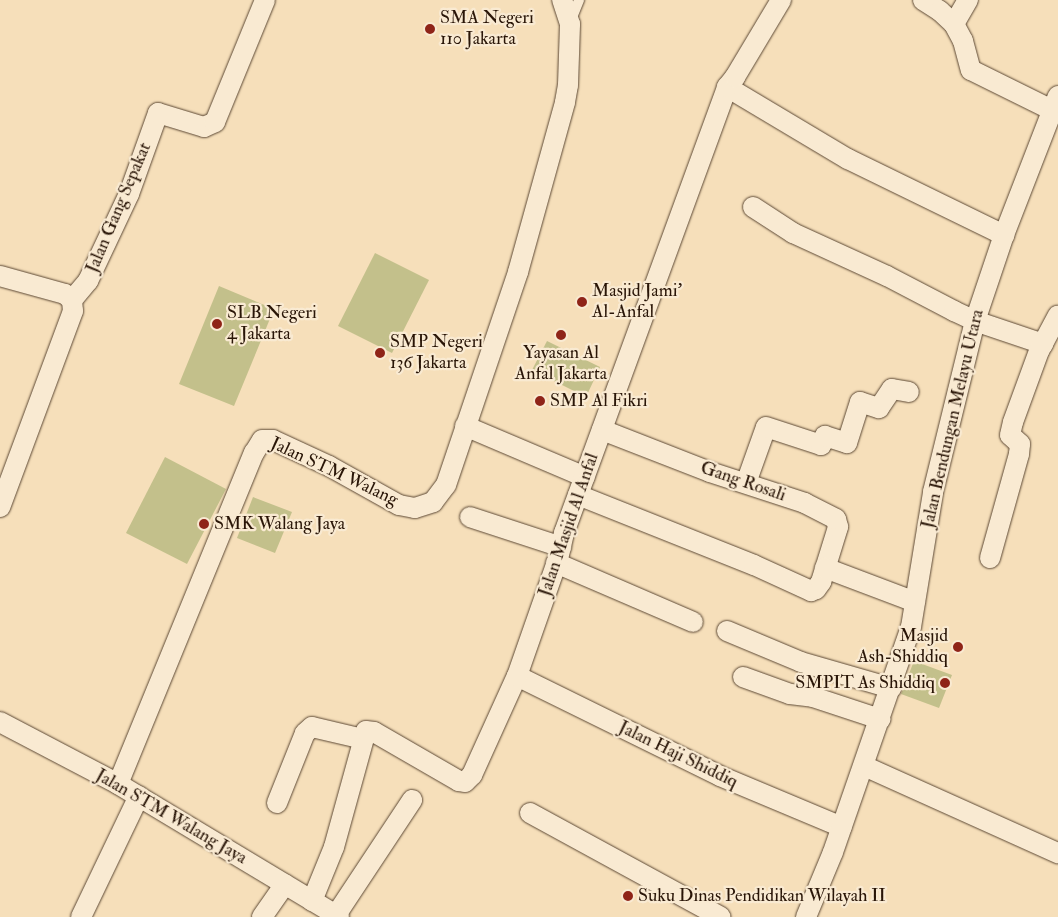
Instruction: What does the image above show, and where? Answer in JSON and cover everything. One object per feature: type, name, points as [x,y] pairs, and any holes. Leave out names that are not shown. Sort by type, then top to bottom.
[{"type":"street","name":"Jalan STM Walang","points":[[118,784],[250,462],[262,440],[273,440],[329,466],[400,505],[415,508],[433,502],[446,484],[518,272],[565,102],[568,85],[570,24],[562,0]]},
{"type":"street","name":"Jalan Masjid Al Anfal","points":[[363,739],[366,731],[374,732],[458,781],[465,782],[472,775],[517,676],[581,486],[727,87],[735,77],[781,0]]},
{"type":"street","points":[[923,0],[940,11],[954,24],[963,41],[971,70],[1056,106]]},
{"type":"street","points":[[954,24],[968,0]]},
{"type":"street","name":"Jalan Gang Sepakat","points":[[72,300],[88,281],[129,194],[158,112],[204,127],[215,122],[261,8]]},
{"type":"street","points":[[727,87],[848,159],[1004,235]]},
{"type":"street","name":"Jalan Bendungan Melayu Utara","points":[[810,915],[911,628],[933,492],[975,321],[1004,235],[1056,106]]},
{"type":"street","points":[[753,207],[793,233],[887,276],[975,321],[1043,344]]},
{"type":"street","points":[[0,276],[65,294],[72,300],[73,311],[0,507]]},
{"type":"street","points":[[990,558],[1019,454],[1020,444],[1010,435],[1011,429],[1043,344],[1058,316]]},
{"type":"street","points":[[746,483],[766,427],[821,445],[825,436],[847,443],[860,402],[879,408],[892,389],[908,392]]},
{"type":"street","points":[[465,426],[581,486],[811,591],[816,589],[821,582],[825,568],[915,602]]},
{"type":"street","name":"Gang Rosali","points":[[602,430],[710,472],[805,503],[836,519],[838,526],[825,568]]},
{"type":"street","points":[[470,517],[559,555],[693,622]]},
{"type":"street","points":[[727,631],[801,662],[891,688]]},
{"type":"street","name":"Jalan Haji Shiddiq","points":[[517,676],[720,776],[842,827]]},
{"type":"street","points":[[743,677],[790,694],[813,697],[880,719]]},
{"type":"street","name":"Jalan STM Walang Jaya","points":[[0,722],[139,796],[338,916]]},
{"type":"street","points":[[277,803],[305,733],[312,727],[363,739],[334,848],[312,901]]},
{"type":"street","points":[[864,766],[1058,853]]},
{"type":"street","points":[[81,917],[139,796]]},
{"type":"street","points":[[338,916],[412,800]]},
{"type":"street","points":[[530,813],[720,917]]},
{"type":"street","points":[[262,917],[285,884]]},
{"type":"lane","points":[[570,24],[579,0]]},
{"type":"shaded area","points":[[375,253],[429,280],[392,353],[338,326]]},
{"type":"shaded area","points":[[219,286],[274,309],[234,406],[179,384]]},
{"type":"shaded area","points":[[547,341],[600,367],[586,397],[532,370]]},
{"type":"shaded area","points":[[165,457],[226,489],[187,564],[126,533]]},
{"type":"shaded area","points":[[253,497],[292,512],[275,553],[237,538]]},
{"type":"shaded area","points":[[914,661],[952,675],[939,708],[901,694]]},
{"type":"place","name":"SMA Negeri 110 Jakarta","points":[[430,29]]},
{"type":"place","name":"Masjid Jami' Al-Anfal","points":[[582,302]]},
{"type":"place","name":"SLB Negeri 4 Jakarta","points":[[217,324]]},
{"type":"place","name":"Yayasan Al Anfal Jakarta","points":[[561,335]]},
{"type":"place","name":"SMP Negeri 136 Jakarta","points":[[380,353]]},
{"type":"place","name":"SMP Al Fikri","points":[[540,401]]},
{"type":"place","name":"SMK Walang Jaya","points":[[204,524]]},
{"type":"place","name":"Masjid Ash-Shiddiq","points":[[958,647]]},
{"type":"place","name":"SMPIT As Shiddiq","points":[[945,683]]},
{"type":"place","name":"Suku Dinas Pendidikan Wilayah II","points":[[628,896]]}]
